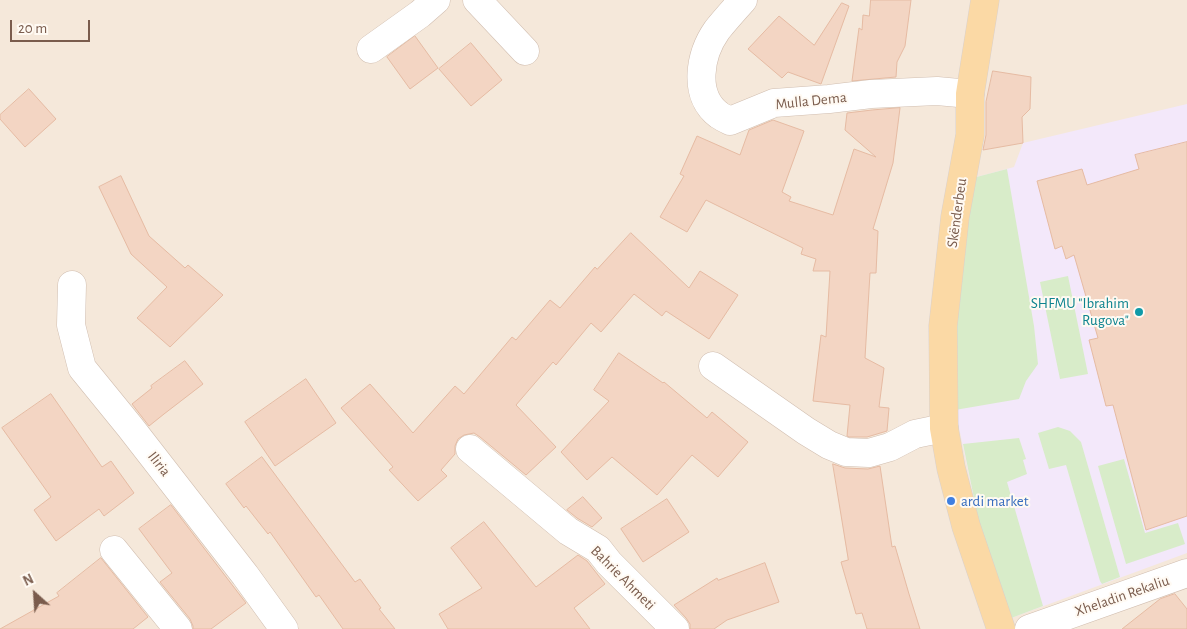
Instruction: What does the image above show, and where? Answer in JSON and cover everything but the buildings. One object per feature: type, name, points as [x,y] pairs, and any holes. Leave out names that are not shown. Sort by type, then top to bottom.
[{"type":"main road","name":"Skënderbeu","points":[[985,0],[970,94],[970,135],[955,217],[943,326],[944,428],[951,468],[966,526],[1001,629]]},
{"type":"street","points":[[370,49],[420,14],[436,0]]},
{"type":"street","points":[[477,0],[525,51]]},
{"type":"street","name":"Mulla Dema","points":[[717,30],[720,16],[719,0]]},
{"type":"street","name":"Mulla Dema","points":[[743,0],[717,30],[703,62],[701,83],[704,95],[710,106],[719,115],[730,121],[774,103],[871,94],[937,91],[970,94]]},
{"type":"street","name":"Iliria","points":[[72,285],[71,325],[82,368],[245,575],[284,629]]},
{"type":"street","points":[[713,366],[829,445],[846,452],[869,452],[890,447],[915,434],[944,428]]},
{"type":"street","name":"Bahrie Ahmeti","points":[[470,449],[568,531],[598,549],[609,563],[675,629]]},
{"type":"street","points":[[114,550],[178,629]]},
{"type":"street","name":"Xheladin Rekaliu","points":[[1029,629],[1187,573]]},
{"type":"shaded area","points":[[0,0],[1187,0],[1187,629],[0,629]]},
{"type":"shaded area","points":[[1187,104],[1187,553],[1006,620],[978,518],[954,404],[965,180],[1014,167],[1023,143]]},
{"type":"green space","points":[[1007,169],[1034,326],[1038,364],[1026,381],[1019,399],[955,410],[953,316],[965,180]]},
{"type":"green space","points":[[1068,276],[1088,374],[1060,379],[1040,282]]},
{"type":"green space","points":[[1058,427],[1070,431],[1081,442],[1120,577],[1102,584],[1066,465],[1049,469],[1038,433]]},
{"type":"green space","points":[[1019,438],[1026,459],[1023,460],[1027,474],[1007,482],[1043,606],[1006,620],[978,518],[963,444]]},
{"type":"green space","points":[[1124,459],[1145,533],[1178,523],[1185,544],[1126,564],[1098,466]]},
{"type":"place","name":"SHFMU \"Ibrahim Rugova\"","points":[[1139,312]]},
{"type":"place","name":"ardi market","points":[[951,501]]}]
